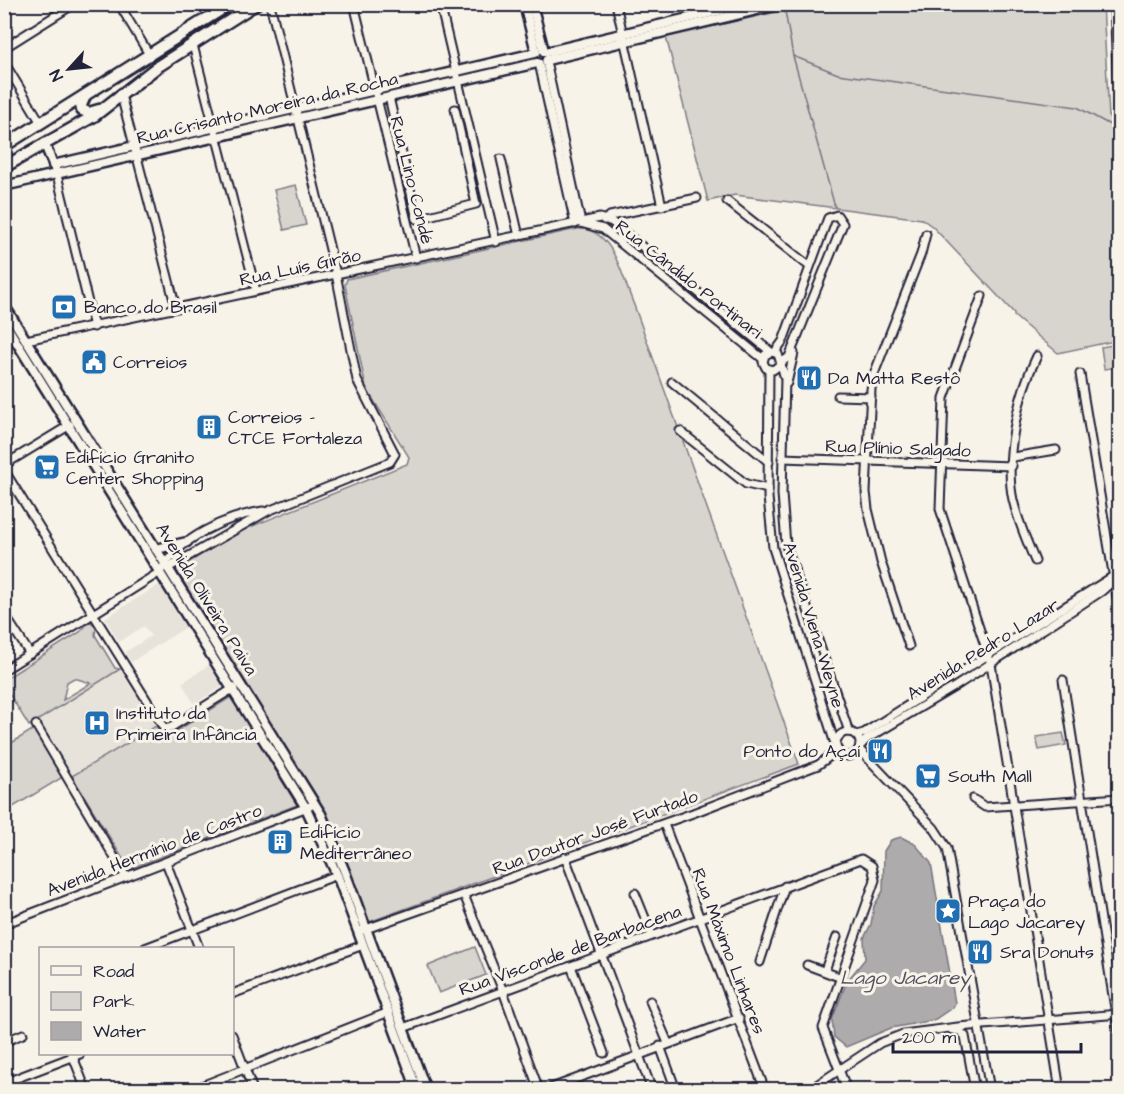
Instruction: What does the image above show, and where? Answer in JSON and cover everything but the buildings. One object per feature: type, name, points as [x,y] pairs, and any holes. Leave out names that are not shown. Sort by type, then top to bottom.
[{"type":"highway","points":[[4,146],[230,4]]},
{"type":"highway","points":[[4,167],[106,107],[157,67],[256,4]]},
{"type":"highway","points":[[85,96],[81,105],[82,110],[94,112],[106,107]]},
{"type":"main road","points":[[524,4],[541,57]]},
{"type":"main road","points":[[532,4],[541,57]]},
{"type":"main road","name":"Rua Crisanto Moreira da Rocha","points":[[705,18],[747,4]]},
{"type":"main road","name":"Rua Crisanto Moreira da Rocha","points":[[376,96],[389,97],[457,81],[541,57],[705,18],[782,4]]},
{"type":"main road","name":"Rua Crisanto Moreira da Rocha","points":[[53,165],[136,151],[296,115],[376,96],[455,71],[541,57]]},
{"type":"main road","points":[[45,144],[57,175]]},
{"type":"main road","name":"Rua Crisanto Moreira da Rocha","points":[[4,186],[57,175],[136,151]]},
{"type":"main road","name":"Avenida Oliveira Paiva","points":[[4,305],[156,549],[164,568],[234,688],[311,806],[403,1028],[418,1084]]},
{"type":"main road","name":"Avenida Oliveira Paiva","points":[[4,322],[164,568],[336,849],[362,931],[363,945],[418,1084],[426,1089]]},
{"type":"main road","points":[[156,549],[188,542]]},
{"type":"street","points":[[4,48],[74,4]]},
{"type":"street","points":[[119,4],[150,56]]},
{"type":"street","points":[[4,670],[201,547],[268,511],[390,462],[395,457],[394,449],[357,380],[336,274],[270,4]]},
{"type":"street","name":"Rua Lino Condé","points":[[354,4],[416,258]]},
{"type":"street","points":[[440,4],[496,242]]},
{"type":"street","points":[[616,4],[662,206]]},
{"type":"street","points":[[702,4],[705,18]]},
{"type":"street","points":[[1114,4],[1119,113]]},
{"type":"street","points":[[193,45],[218,133],[256,291]]},
{"type":"street","points":[[541,57],[578,223]]},
{"type":"street","points":[[4,62],[41,123]]},
{"type":"street","points":[[121,95],[176,308]]},
{"type":"street","points":[[389,97],[417,219],[476,204],[455,109]]},
{"type":"street","points":[[501,159],[519,236]]},
{"type":"street","points":[[57,175],[94,327]]},
{"type":"street","points":[[598,227],[605,219],[697,198]]},
{"type":"street","points":[[727,201],[809,266]]},
{"type":"street","points":[[837,215],[843,224],[789,357],[777,369],[770,370],[764,366],[763,359],[773,352],[787,331],[809,266],[828,218],[837,215]]},
{"type":"street","name":"Rua Cândido Portinari","points":[[578,223],[595,218],[605,219],[773,352]]},
{"type":"street","name":"Rua Cândido Portinari","points":[[578,223],[598,227],[763,359]]},
{"type":"street","name":"Rua Luís Girão","points":[[26,340],[578,223]]},
{"type":"street","points":[[909,646],[872,530],[866,492],[874,374],[921,254],[926,234]]},
{"type":"street","points":[[697,304],[703,297]]},
{"type":"street","points":[[982,297],[944,398],[940,509],[991,664],[1060,1089]]},
{"type":"street","points":[[765,345],[775,345],[787,331]]},
{"type":"street","points":[[784,388],[796,337]]},
{"type":"street","points":[[773,352],[782,363]]},
{"type":"street","points":[[1035,561],[1013,498],[1012,466],[1017,410],[1029,372],[1037,356]]},
{"type":"street","name":"Avenida Viena Weyne","points":[[782,363],[784,388],[782,498],[793,572],[852,733],[860,748]]},
{"type":"street","name":"Avenida Viena Weyne","points":[[770,370],[768,493],[776,563],[836,748]]},
{"type":"street","points":[[1080,374],[1116,576],[1119,615]]},
{"type":"street","points":[[672,382],[768,462]]},
{"type":"street","points":[[838,396],[871,398]]},
{"type":"street","points":[[4,465],[70,425]]},
{"type":"street","points":[[680,430],[746,484],[768,493],[774,500],[782,498]]},
{"type":"street","points":[[1013,457],[1056,450]]},
{"type":"street","name":"Rua Plínio Salgado","points":[[782,458],[868,463],[1012,466]]},
{"type":"street","points":[[4,470],[164,728],[170,729],[234,688]]},
{"type":"street","points":[[164,568],[197,535],[250,513],[268,511]]},
{"type":"street","points":[[770,519],[777,514],[783,516]]},
{"type":"street","points":[[197,535],[203,540],[201,547]]},
{"type":"street","name":"Avenida Pedro Lazar","points":[[860,748],[867,739],[991,664],[1037,629],[1116,576]]},
{"type":"street","points":[[4,614],[30,654]]},
{"type":"street","name":"Avenida Pedro Lazar","points":[[836,748],[839,735],[864,733],[988,654],[1037,629]]},
{"type":"street","points":[[1063,680],[1117,1015],[1119,1040]]},
{"type":"street","points":[[930,690],[935,698]]},
{"type":"street","points":[[36,725],[126,877]]},
{"type":"street","points":[[836,748],[849,757],[860,748],[934,828],[947,848],[990,1089]]},
{"type":"street","name":"Rua Doutor José Furtado","points":[[362,931],[565,857],[664,824],[818,765],[836,748]]},
{"type":"street","points":[[973,799],[979,806],[985,807],[1119,798]]},
{"type":"street","name":"Avenida Hermínio de Castro","points":[[4,924],[311,806]]},
{"type":"street","name":"Rua Máximo Linhares","points":[[664,824],[765,1089]]},
{"type":"street","points":[[565,857],[652,1089]]},
{"type":"street","name":"Rua Visconde de Barbacena","points":[[403,1028],[858,859],[869,862],[875,876],[839,977]]},
{"type":"street","points":[[166,862],[199,947]]},
{"type":"street","points":[[148,947],[338,875]]},
{"type":"street","points":[[760,962],[785,886]]},
{"type":"street","points":[[636,893],[652,935]]},
{"type":"street","points":[[464,895],[539,1089]]},
{"type":"street","points":[[825,970],[837,937]]},
{"type":"street","points":[[234,993],[363,945]]},
{"type":"street","points":[[807,965],[839,977],[823,1028],[847,1089]]},
{"type":"street","points":[[570,966],[604,1053]]},
{"type":"street","points":[[650,1001],[668,1043]]},
{"type":"street","points":[[191,1089],[389,1012]]},
{"type":"street","points":[[809,1089],[891,1038],[909,1033],[980,1025],[1117,1015]]},
{"type":"street","points":[[546,1089],[739,1018]]},
{"type":"street","points":[[949,1030],[960,1031],[965,1036],[975,1089]]},
{"type":"street","points":[[4,1042],[22,1035]]},
{"type":"street","points":[[234,1040],[253,1089]]},
{"type":"street","points":[[660,1046],[676,1089]]},
{"type":"street","points":[[5,1081],[72,1055]]},
{"type":"street","points":[[75,1055],[86,1089]]},
{"type":"street","points":[[397,1089],[418,1084]]},
{"type":"shaded area","points":[[162,583],[188,626],[131,662],[125,652],[151,636],[144,626],[119,642],[105,618]]},
{"type":"shaded area","points":[[212,663],[225,685],[194,704],[182,683]]},
{"type":"shaded area","name":"Instituto da Primeira Infância","points":[[120,669],[156,726],[72,776],[38,721]]},
{"type":"green space","points":[[808,5],[1103,5],[1109,117],[1120,116],[1119,340],[1058,353],[1014,316],[1014,313],[933,227],[922,219],[735,195],[708,201],[666,37]]},
{"type":"green space","points":[[296,185],[306,225],[284,230],[274,190]]},
{"type":"green space","points":[[577,229],[589,230],[608,244],[620,268],[799,764],[369,922],[338,842],[312,790],[176,570],[240,531],[407,464],[409,457],[366,388],[345,285],[347,279]]},
{"type":"green space","points":[[1119,344],[1119,367],[1104,369],[1101,347]]},
{"type":"green space","points":[[90,621],[96,628],[95,635],[115,668],[120,669],[29,726],[5,687],[5,679],[80,632]],"holes":[[[74,678],[91,683],[63,700],[67,682]]]},
{"type":"green space","points":[[231,697],[297,805],[129,869],[72,776],[156,726],[164,739]]},
{"type":"green space","points":[[37,727],[66,775],[5,812],[5,747]]},
{"type":"green space","points":[[1063,733],[1066,745],[1039,750],[1036,737]]},
{"type":"green space","points":[[475,947],[486,975],[439,993],[428,966]]},
{"type":"water","name":"Lago Jacarey","points":[[901,837],[915,844],[931,863],[955,1003],[953,1007],[934,1020],[891,1028],[846,1047],[834,1037],[832,1020],[847,981],[865,959],[864,938],[871,924],[874,906],[883,891],[884,851],[891,840]]},
{"type":"waterway","points":[[785,11],[793,56],[838,74],[1077,107],[1112,126],[1120,126]]},
{"type":"waterway","points":[[793,56],[835,207]]},
{"type":"place","name":"Banco do Brasil","points":[[64,307]]},
{"type":"place","name":"Correios","points":[[94,362]]},
{"type":"place","name":"Da Matta Restô","points":[[809,378]]},
{"type":"place","name":"Correios - CTCE Fortaleza","points":[[209,427]]},
{"type":"place","name":"Edifício Granito Center Shopping","points":[[47,467]]},
{"type":"place","name":"Instituto da Primeira Infância","points":[[97,723]]},
{"type":"place","name":"Ponto do Açaí","points":[[880,751]]},
{"type":"place","name":"South Mall","points":[[928,776]]},
{"type":"place","name":"Edifício Mediterrâneo","points":[[280,842]]},
{"type":"place","name":"Praça do Lago Jacarey","points":[[948,911]]},
{"type":"place","name":"Sra Donuts","points":[[980,952]]}]
